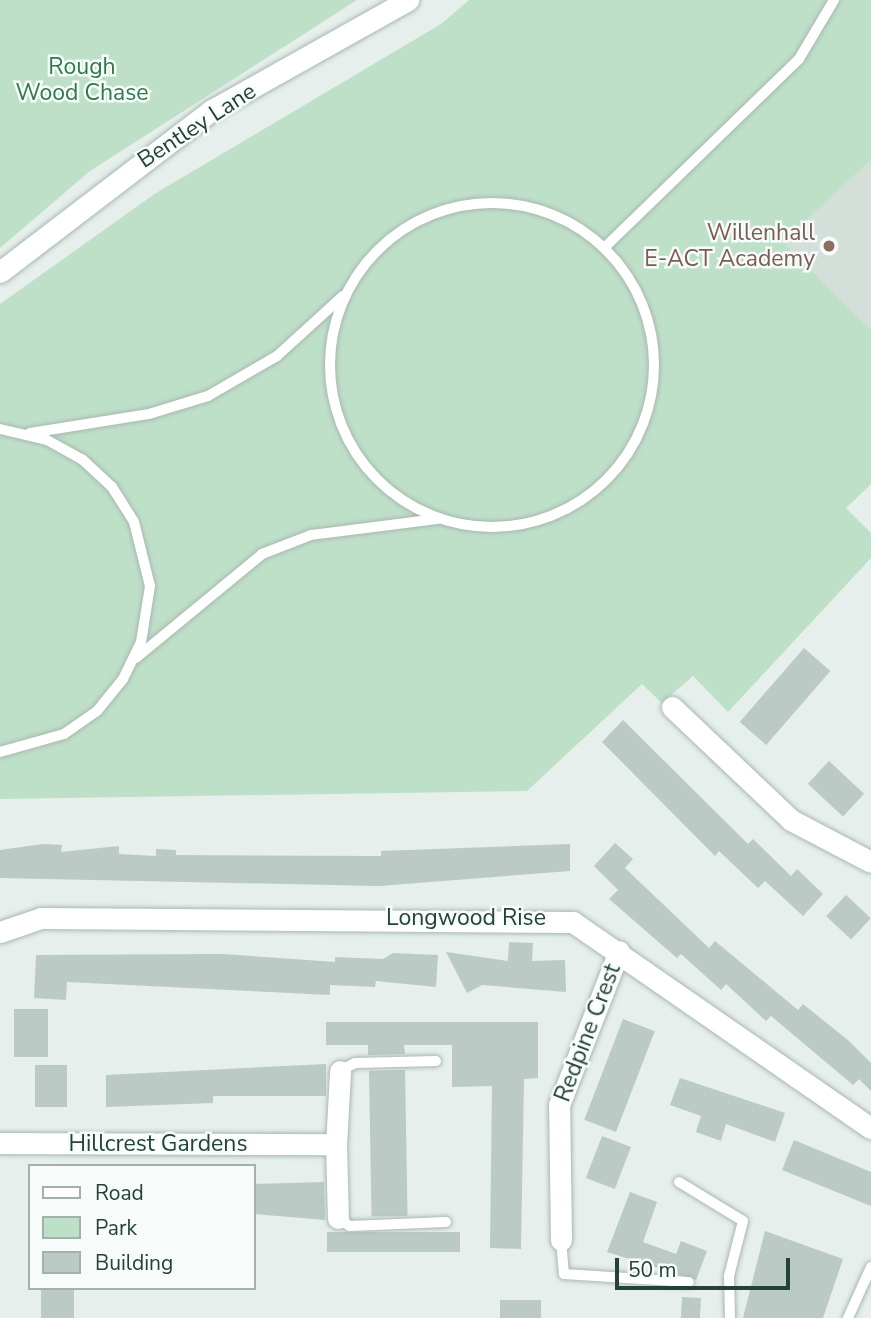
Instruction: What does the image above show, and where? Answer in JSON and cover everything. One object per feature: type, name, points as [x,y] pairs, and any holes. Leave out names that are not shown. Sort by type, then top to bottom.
[{"type":"street","name":"Bentley Lane","points":[[0,272],[212,110],[408,0]]},
{"type":"street","points":[[672,707],[791,820],[871,862]]},
{"type":"street","name":"Longwood Rise","points":[[0,932],[41,918],[551,918],[573,922],[619,951],[871,1128]]},
{"type":"street","name":"Redpine Crest","points":[[561,1240],[559,1105],[619,951]]},
{"type":"street","points":[[338,1218],[326,1145],[340,1071]]},
{"type":"street","name":"Hillcrest Gardens","points":[[0,1143],[326,1145]]},
{"type":"lane","points":[[605,247],[799,59],[834,0]]},
{"type":"lane","points":[[0,752],[64,734],[97,710],[131,662],[261,554],[311,536],[440,519],[491,528],[532,523],[570,509],[603,484],[629,453],[647,416],[655,376],[653,335],[640,296],[605,247],[553,214],[513,203],[472,203],[433,213],[397,233],[367,261],[345,295],[332,334],[329,375],[337,415],[354,452],[380,484],[440,519]]},
{"type":"lane","points":[[24,434],[149,414],[208,396],[277,356],[345,295]]},
{"type":"lane","points":[[0,429],[24,434],[83,460],[112,487],[134,522],[150,586],[131,662]]},
{"type":"lane","points":[[340,1071],[355,1063],[436,1061]]},
{"type":"lane","points":[[679,1182],[743,1222],[729,1276],[730,1318]]},
{"type":"lane","points":[[338,1218],[350,1226],[446,1222]]},
{"type":"lane","points":[[561,1240],[564,1274],[689,1282]]},
{"type":"lane","points":[[848,1318],[871,1266]]},
{"type":"shaded area","name":"Willenhall E-ACT Academy","points":[[871,160],[871,330],[783,242]]},
{"type":"green space","name":"Rough Wood Chase","points":[[0,0],[357,0],[90,171],[0,248]]},
{"type":"green space","points":[[469,0],[871,0],[871,160],[783,242],[871,330],[871,484],[846,508],[871,533],[871,558],[728,712],[693,676],[662,703],[642,684],[527,791],[0,799],[0,304],[156,193],[441,24]]},
{"type":"building","points":[[804,648],[830,671],[766,745],[740,722]]},
{"type":"building","points":[[623,720],[748,844],[753,839],[791,876],[797,869],[823,894],[803,916],[765,881],[758,888],[719,851],[715,856],[602,742]]},
{"type":"building","points":[[829,761],[864,794],[843,816],[808,784]]},
{"type":"building","points":[[615,843],[633,859],[625,868],[709,948],[715,941],[798,1010],[803,1004],[849,1041],[871,1063],[871,1091],[859,1079],[853,1085],[771,1016],[766,1021],[726,984],[721,990],[681,954],[677,958],[609,899],[618,890],[594,866]]},
{"type":"building","points":[[43,844],[62,845],[61,852],[119,846],[119,854],[156,856],[156,849],[176,850],[176,855],[381,856],[381,851],[570,844],[570,871],[379,886],[0,878],[0,850]]},
{"type":"building","points":[[846,895],[871,918],[851,939],[826,916]]},
{"type":"building","points":[[509,942],[533,943],[532,961],[565,960],[566,992],[482,985],[467,993],[446,952],[508,961]]},
{"type":"building","points":[[393,953],[438,955],[436,987],[376,981],[375,987],[330,985],[330,995],[67,982],[66,1000],[34,998],[36,955],[223,954],[335,962],[335,957],[383,959]]},
{"type":"building","points":[[14,1009],[48,1009],[48,1057],[14,1057]]},
{"type":"building","points":[[623,1019],[655,1031],[616,1132],[584,1120]]},
{"type":"building","points":[[326,1022],[538,1022],[538,1078],[524,1079],[521,1249],[490,1248],[492,1086],[452,1087],[452,1045],[404,1045],[405,1054],[368,1055],[368,1045],[326,1045]]},
{"type":"building","points":[[326,1064],[326,1096],[213,1096],[213,1103],[106,1107],[106,1075]]},
{"type":"building","points":[[35,1065],[67,1065],[67,1107],[35,1107]]},
{"type":"building","points":[[405,1070],[408,1216],[372,1217],[369,1071]]},
{"type":"building","points":[[680,1078],[785,1113],[775,1142],[726,1124],[721,1141],[696,1132],[701,1116],[670,1105]]},
{"type":"building","points":[[602,1136],[631,1147],[615,1189],[586,1178]]},
{"type":"building","points":[[794,1140],[871,1172],[871,1206],[782,1170]]},
{"type":"building","points":[[324,1182],[325,1220],[256,1214],[256,1184]]},
{"type":"building","points":[[630,1192],[657,1202],[643,1242],[676,1254],[681,1241],[707,1251],[696,1280],[607,1252]]},
{"type":"building","points":[[765,1231],[843,1259],[823,1318],[743,1318]]},
{"type":"building","points":[[327,1232],[460,1232],[460,1252],[327,1252]]},
{"type":"building","points":[[41,1290],[74,1290],[74,1318],[41,1318]]},
{"type":"building","points":[[682,1297],[701,1298],[700,1318],[681,1318]]},
{"type":"building","points":[[500,1300],[541,1300],[541,1318],[500,1318]]},
{"type":"place","name":"Willenhall E-ACT Academy","points":[[829,246]]}]
